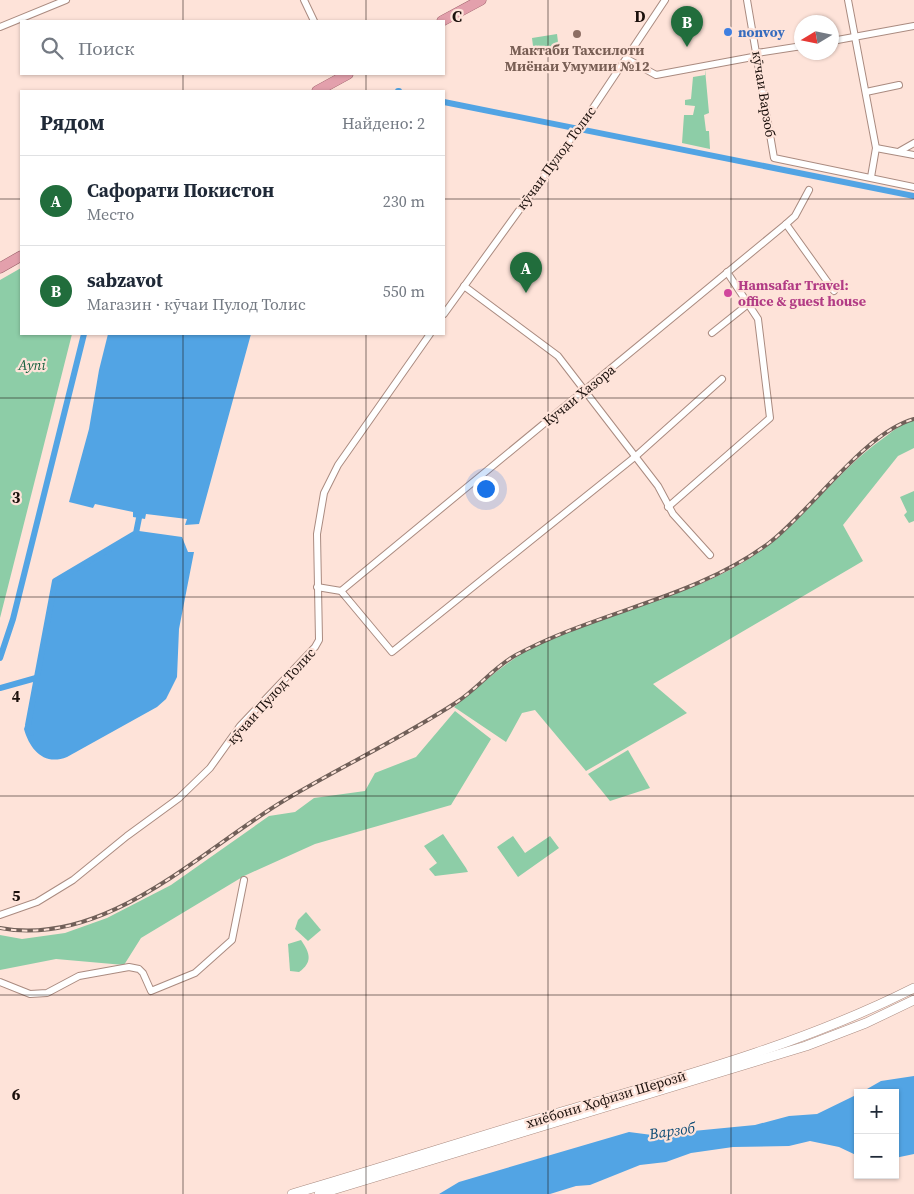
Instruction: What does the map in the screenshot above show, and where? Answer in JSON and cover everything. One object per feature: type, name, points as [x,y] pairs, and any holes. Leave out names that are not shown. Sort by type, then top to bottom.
[{"type":"highway","points":[[444,20],[481,0]]},
{"type":"highway","points":[[319,90],[345,75]]},
{"type":"highway","points":[[0,268],[20,257]]},
{"type":"main road","name":"хиёбони Ҳофизи Шерозӣ","points":[[292,1194],[672,1079],[788,1041],[850,1018],[914,988]]},
{"type":"main road","name":"хиёбони Ҳофизи Шерозӣ","points":[[319,1194],[806,1046],[866,1024],[914,1000]]},
{"type":"street","points":[[0,27],[66,0]]},
{"type":"street","points":[[304,0],[314,20]]},
{"type":"street","name":"кӯчаи Варзоб","points":[[747,0],[758,55],[774,158],[871,178]]},
{"type":"street","points":[[848,0],[876,148],[871,178],[914,187]]},
{"type":"street","name":"кӯчаи Пулод Толис","points":[[445,313],[591,111],[662,2]]},
{"type":"street","points":[[839,40],[914,26]]},
{"type":"street","points":[[627,58],[656,75],[794,48]]},
{"type":"street","points":[[866,92],[899,85]]},
{"type":"street","points":[[900,151],[914,143]]},
{"type":"street","points":[[876,148],[914,155]]},
{"type":"street","name":"Кучаи Хазора","points":[[341,591],[786,224],[795,216],[809,190]]},
{"type":"street","points":[[786,224],[834,291]]},
{"type":"street","points":[[668,507],[770,418],[758,319],[727,272]]},
{"type":"street","points":[[464,286],[558,356],[658,486],[668,507],[710,555]]},
{"type":"street","points":[[712,333],[747,304]]},
{"type":"street","name":"кӯчаи Пулод Толис","points":[[0,915],[37,902],[73,880],[127,836],[180,798],[210,768],[240,726],[315,647],[318,640],[318,521],[328,482],[429,335]]},
{"type":"street","points":[[317,587],[341,591],[392,652],[636,456],[722,379]]},
{"type":"street","points":[[0,982],[30,994],[47,993],[79,976],[129,967],[139,969],[143,973],[151,991],[195,973],[232,940],[244,880]]},
{"type":"green space","points":[[557,34],[559,50],[534,54],[532,38]]},
{"type":"green space","points":[[705,69],[709,113],[704,115],[706,131],[709,131],[710,149],[682,143],[684,115],[693,115],[695,106],[685,105],[685,100],[691,99],[693,77],[705,75]]},
{"type":"green space","name":"Ayni","points":[[20,269],[20,335],[72,335],[0,618],[0,280]]},
{"type":"green space","points":[[914,420],[914,448],[898,456],[843,525],[863,561],[653,684],[687,713],[586,771],[535,710],[522,713],[506,742],[454,707],[500,669],[538,644],[579,626],[693,587],[720,575],[746,560],[786,530],[869,449],[899,427]]},
{"type":"green space","points":[[914,491],[914,521],[909,523],[904,515],[907,512],[900,497]]},
{"type":"green space","points":[[455,711],[491,739],[451,805],[315,844],[244,876],[141,938],[124,965],[56,959],[0,970],[0,935],[22,939],[65,933],[107,918],[171,885],[269,816],[295,812],[314,798],[365,791],[375,773],[416,757]]},
{"type":"green space","points":[[628,750],[650,788],[610,801],[588,774]]},
{"type":"green space","points":[[443,834],[468,872],[435,876],[429,869],[437,863],[424,846]]},
{"type":"green space","points":[[513,836],[525,853],[550,836],[559,848],[518,877],[497,847]]},
{"type":"green space","points":[[306,912],[321,930],[308,941],[295,929],[298,920]]},
{"type":"green space","points":[[301,940],[308,953],[308,961],[299,972],[290,971],[288,944]]},
{"type":"water","points":[[108,335],[251,335],[199,524],[185,525],[187,519],[146,514],[145,519],[133,517],[133,512],[95,504],[93,508],[69,502],[89,429],[99,370]]},
{"type":"water","points":[[139,531],[182,537],[188,552],[194,552],[179,629],[177,677],[166,699],[157,707],[67,757],[59,759],[45,758],[30,744],[24,729],[25,726],[29,726],[57,582],[138,534]]},
{"type":"water","points":[[914,1076],[914,1154],[899,1157],[899,1089],[867,1089],[881,1081]]},
{"type":"water","points":[[854,1096],[854,1154],[839,1147],[810,1141],[789,1146],[733,1147],[691,1153],[666,1162],[640,1165],[590,1185],[576,1186],[550,1194],[439,1194],[459,1182],[629,1132],[652,1135],[755,1125],[789,1116],[817,1114]]},
{"type":"waterway","points":[[445,102],[914,196]]},
{"type":"waterway","points":[[0,658],[13,619],[84,335]]},
{"type":"waterway","points":[[31,733],[28,725],[55,581],[136,533],[139,518]]},
{"type":"waterway","points":[[0,688],[36,678]]},
{"type":"railway","points":[[0,928],[39,930],[77,923],[115,909],[151,890],[186,868],[285,800],[415,728],[457,702],[500,665],[516,655],[579,627],[709,578],[740,562],[786,529],[857,456],[876,440],[895,427],[914,419]]},
{"type":"place","name":"nonvoy","points":[[728,32]]},
{"type":"place","name":"Мактаби Тахсилоти Миёнаи Умумии №12","points":[[577,34]]},
{"type":"place","name":"sabzavot","points":[[687,47]]},
{"type":"place","name":"Сафорати Покистон","points":[[526,293]]},
{"type":"place","name":"Hamsafar Travel: office & guest house","points":[[728,293]]},
{"type":"water label","name":"Варзоб","points":[[672,1131]]}]
